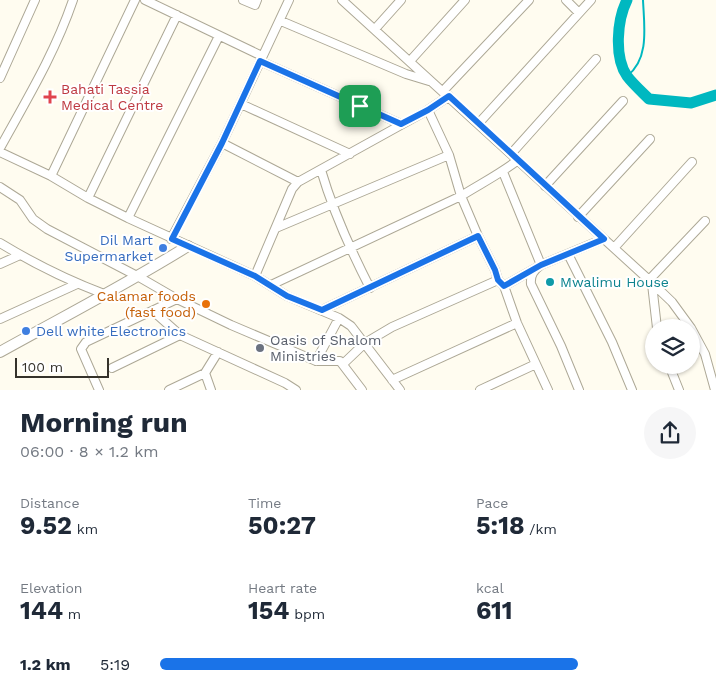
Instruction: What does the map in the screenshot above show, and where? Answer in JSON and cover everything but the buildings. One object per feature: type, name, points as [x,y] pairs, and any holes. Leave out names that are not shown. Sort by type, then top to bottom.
[{"type":"street","points":[[0,78],[35,0]]},
{"type":"street","points":[[0,148],[48,63],[73,0]]},
{"type":"street","points":[[51,176],[135,0]]},
{"type":"street","points":[[145,0],[261,59],[401,124]]},
{"type":"street","points":[[244,0],[255,5],[257,0]]},
{"type":"street","points":[[172,239],[222,143],[281,21],[289,0]]},
{"type":"street","points":[[374,29],[401,0]]},
{"type":"street","points":[[410,61],[465,0]]},
{"type":"street","points":[[255,276],[292,189],[298,182],[428,110],[446,94],[529,0]]},
{"type":"street","points":[[566,0],[579,13]]},
{"type":"street","points":[[478,124],[591,0]]},
{"type":"street","points":[[344,1],[672,302],[684,319]]},
{"type":"street","points":[[88,198],[177,15]]},
{"type":"street","points":[[281,21],[406,74],[431,81]]},
{"type":"street","points":[[128,218],[219,36]]},
{"type":"street","points":[[0,52],[9,56]]},
{"type":"street","points":[[511,154],[596,59]]},
{"type":"street","points":[[545,186],[623,101]]},
{"type":"street","points":[[241,104],[350,154]]},
{"type":"street","points":[[428,110],[448,155],[461,196],[478,236],[548,390]]},
{"type":"street","points":[[578,216],[650,139]]},
{"type":"street","points":[[222,143],[298,182]]},
{"type":"street","points":[[0,152],[51,176],[88,198],[128,218],[255,276],[287,296],[340,318],[351,326],[400,390]]},
{"type":"street","points":[[276,228],[448,155]]},
{"type":"street","points":[[271,285],[461,196],[503,172],[518,160]]},
{"type":"street","points":[[614,248],[692,162]]},
{"type":"street","points":[[320,170],[331,204],[370,288]]},
{"type":"street","points":[[503,172],[541,265]]},
{"type":"street","points":[[0,187],[20,200],[33,219],[47,229],[139,277],[177,300],[231,326],[316,361],[336,361],[343,364],[362,390]]},
{"type":"street","points":[[650,282],[705,221]]},
{"type":"street","points":[[322,310],[478,236]]},
{"type":"street","points":[[343,364],[365,343],[392,328],[604,239]]},
{"type":"street","points":[[0,243],[77,284],[104,294]]},
{"type":"street","points":[[0,352],[104,294],[139,277],[188,246]]},
{"type":"street","points":[[568,254],[612,342],[632,390]]},
{"type":"street","points":[[0,264],[20,255]]},
{"type":"street","points":[[541,265],[533,272],[531,284],[562,346],[579,390]]},
{"type":"street","points":[[650,282],[656,319]]},
{"type":"street","points":[[0,319],[77,284]]},
{"type":"street","points":[[99,390],[82,346],[86,342],[177,300]]},
{"type":"street","points":[[153,311],[180,335],[285,382],[290,388]]},
{"type":"street","points":[[316,361],[340,318]]},
{"type":"street","points":[[392,380],[517,323]]},
{"type":"street","points":[[112,368],[180,335]]},
{"type":"street","points":[[700,345],[705,354],[715,390]]},
{"type":"street","points":[[169,390],[205,374],[218,352]]},
{"type":"street","points":[[480,390],[536,364]]},
{"type":"street","points":[[205,374],[212,390]]},
{"type":"street","points":[[673,374],[679,390]]},
{"type":"waterway","points":[[627,0],[619,28],[619,49],[623,68],[635,85],[649,99],[691,103],[716,95]]},
{"type":"waterway","points":[[627,76],[634,69],[642,51],[644,41],[643,0]]},
{"type":"place","name":"Bahati Tassia Medical Centre","points":[[50,97]]},
{"type":"place","name":"Dil Mart Supermarket","points":[[163,248]]},
{"type":"place","name":"Mwalimu House","points":[[550,282]]},
{"type":"place","name":"Calamar foods (fast food)","points":[[206,304]]},
{"type":"place","name":"Dell white Electronics","points":[[26,331]]},
{"type":"place","name":"Oasis of Shalom Ministries","points":[[260,348]]},
{"type":"route","points":[[260,61],[360,106],[401,124],[428,110],[449,96],[604,239],[541,265],[504,286],[498,280],[478,236],[322,310],[287,296],[255,276],[172,239],[222,143],[260,61]]}]
